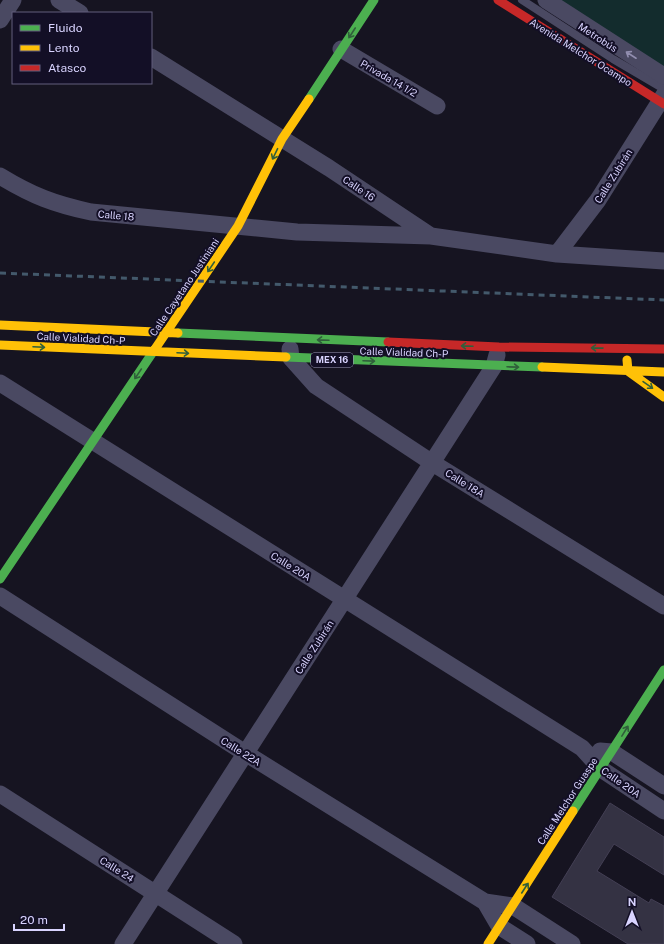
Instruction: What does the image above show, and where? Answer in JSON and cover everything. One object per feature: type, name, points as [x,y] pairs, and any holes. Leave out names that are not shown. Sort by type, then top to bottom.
[{"type":"main road","name":"Calle Cayetano Justiniani","points":[[0,579],[238,226],[282,139],[374,0]]},
{"type":"main road","name":"Avenida Melchor Ocampo","points":[[498,0],[663,97]]},
{"type":"main road","name":"Calle Vialidad Ch-P","points":[[0,325],[289,339],[499,347],[625,349],[655,363]]},
{"type":"main road","name":"Calle Vialidad Ch-P","points":[[0,345],[628,371],[655,363],[664,349]]},
{"type":"main road","points":[[625,349],[628,371],[664,396]]},
{"type":"main road","points":[[655,363],[664,377]]},
{"type":"main road","name":"Calle Melchor Guaspe","points":[[488,944],[664,670]]},
{"type":"street","points":[[0,20],[13,0]]},
{"type":"street","points":[[59,0],[78,12]]},
{"type":"street","points":[[546,0],[664,76]]},
{"type":"street","name":"Privada 14 1/2","points":[[341,49],[437,106]]},
{"type":"street","name":"Calle 16","points":[[152,58],[282,139],[431,236],[589,258],[664,261]]},
{"type":"street","name":"Calle Zubirán","points":[[557,254],[598,200],[663,97]]},
{"type":"street","name":"Calle 18","points":[[0,176],[38,198],[60,206],[91,212],[297,232],[431,236]]},
{"type":"street","points":[[289,339],[291,358]]},
{"type":"street","name":"Calle Zubirán","points":[[123,944],[430,462],[494,366],[499,347]]},
{"type":"street","name":"Calle 18A","points":[[291,358],[316,386],[430,462],[664,606]]},
{"type":"street","name":"Calle 20A","points":[[0,383],[582,748],[601,769],[664,811]]},
{"type":"street","name":"Calle 22A","points":[[0,596],[245,753],[485,902],[513,906],[572,944]]},
{"type":"street","name":"Calle 20A","points":[[582,748],[612,752],[664,786]]},
{"type":"street","name":"Calle 24","points":[[0,794],[234,944]]},
{"type":"street","name":"Calle 22A","points":[[485,902],[499,926],[527,944]]},
{"type":"lane","name":"Metrobús","points":[[522,0],[613,60],[663,97]]},
{"type":"green space","points":[[553,0],[664,0],[664,70]]},
{"type":"building","points":[[610,803],[664,837],[664,875],[614,844],[597,871],[649,903],[651,899],[664,906],[664,944],[628,944],[552,897]]},
{"type":"railway","points":[[0,273],[664,300]]},
{"type":"traffic: fast","points":[[309,99],[374,0]]},
{"type":"traffic: fast","points":[[178,333],[388,342]]},
{"type":"traffic: fast","points":[[0,579],[155,349]]},
{"type":"traffic: fast","points":[[286,357],[542,367]]},
{"type":"traffic: fast","points":[[573,811],[664,670]]},
{"type":"traffic: slow","points":[[155,349],[238,226],[282,139],[309,99]]},
{"type":"traffic: slow","points":[[0,325],[178,333]]},
{"type":"traffic: slow","points":[[0,345],[286,357]]},
{"type":"traffic: slow","points":[[627,360],[628,371],[664,397]]},
{"type":"traffic: slow","points":[[542,367],[664,372]]},
{"type":"traffic: slow","points":[[488,944],[573,811]]},
{"type":"traffic: jam","points":[[498,0],[664,104]]},
{"type":"traffic: jam","points":[[388,342],[499,347],[664,349]]}]
